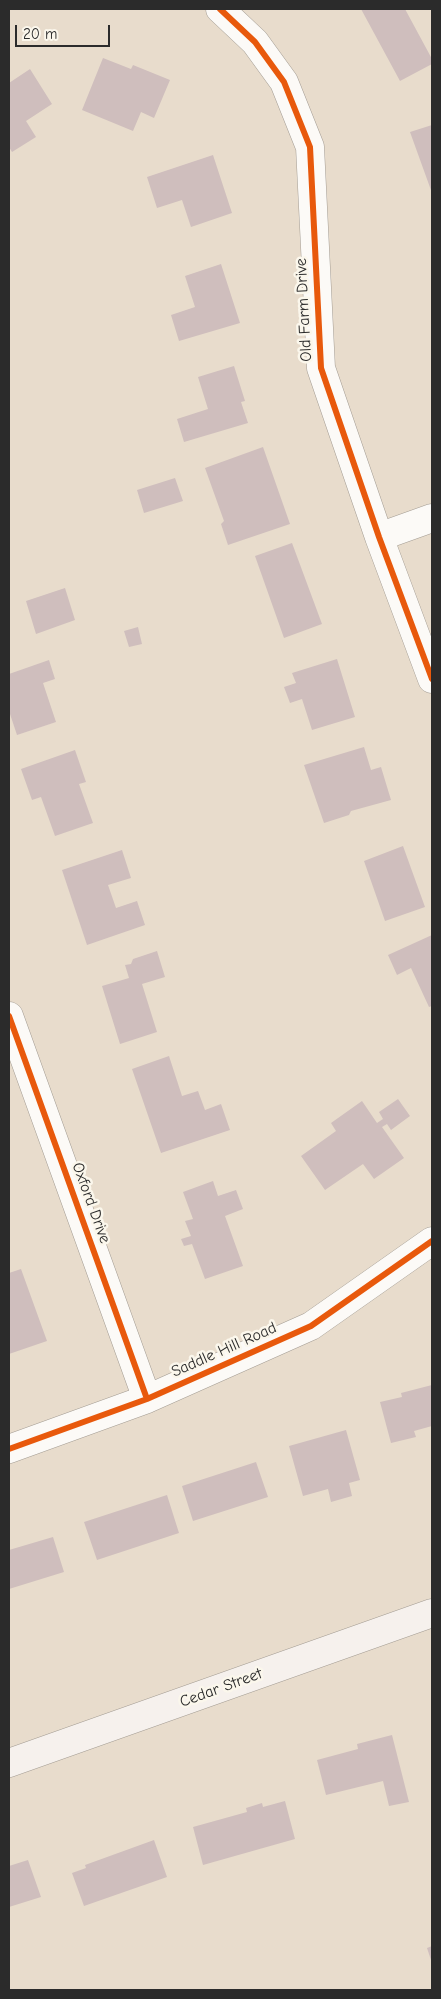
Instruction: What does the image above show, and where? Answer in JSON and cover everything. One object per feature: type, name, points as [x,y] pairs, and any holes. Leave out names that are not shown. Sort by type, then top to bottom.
[{"type":"main road","name":"Cedar Street","points":[[9,1763],[432,1613]]},
{"type":"street","name":"Old Farm Drive","points":[[220,9],[255,42],[284,82],[310,147],[321,368],[379,537],[432,679]]},
{"type":"street","points":[[379,537],[432,518]]},
{"type":"street","name":"Oxford Drive","points":[[9,1016],[147,1399]]},
{"type":"street","name":"Saddle Hill Road","points":[[9,1449],[147,1399],[310,1326],[432,1241]]},
{"type":"building","points":[[361,9],[405,9],[432,59],[432,64],[400,81]]},
{"type":"building","points":[[103,58],[131,69],[133,65],[170,80],[154,118],[141,112],[133,131],[82,110]]},
{"type":"building","points":[[30,69],[52,104],[26,121],[36,137],[12,152],[9,147],[9,83]]},
{"type":"building","points":[[432,125],[432,193],[410,132]]},
{"type":"building","points":[[213,155],[232,213],[191,227],[182,200],[157,208],[147,177]]},
{"type":"building","points":[[221,264],[240,323],[179,341],[171,315],[195,307],[185,276]]},
{"type":"building","points":[[234,366],[245,401],[241,402],[248,423],[184,442],[177,419],[208,409],[198,377]]},
{"type":"building","points":[[263,447],[290,524],[228,545],[221,524],[224,521],[205,468]]},
{"type":"building","points":[[175,478],[183,501],[144,513],[137,490]]},
{"type":"building","points":[[292,543],[322,624],[284,638],[255,556]]},
{"type":"building","points":[[65,588],[75,620],[36,634],[26,601]]},
{"type":"building","points":[[138,627],[142,644],[129,647],[124,631]]},
{"type":"building","points":[[337,659],[355,717],[312,730],[302,699],[290,703],[284,687],[296,683],[292,673]]},
{"type":"building","points":[[49,660],[55,679],[43,683],[56,722],[17,735],[9,711],[9,674]]},
{"type":"building","points":[[364,747],[371,770],[381,767],[391,800],[351,811],[349,815],[324,823],[304,765]]},
{"type":"building","points":[[75,750],[86,782],[79,784],[93,823],[55,836],[41,797],[32,800],[21,769]]},
{"type":"building","points":[[403,846],[425,907],[385,921],[364,861]]},
{"type":"building","points":[[122,850],[131,878],[108,885],[116,908],[137,901],[145,925],[87,945],[62,870]]},
{"type":"building","points":[[432,935],[432,1006],[429,1007],[411,968],[397,975],[388,955]]},
{"type":"building","points":[[157,951],[165,977],[142,984],[157,1032],[120,1044],[102,986],[129,978],[125,965],[131,964],[133,959]]},
{"type":"building","points":[[169,1056],[182,1096],[198,1091],[205,1110],[221,1104],[230,1130],[161,1153],[132,1069]]},
{"type":"building","points":[[398,1099],[410,1116],[391,1130],[387,1124],[382,1127],[404,1158],[374,1179],[363,1164],[325,1190],[301,1156],[336,1131],[331,1123],[362,1101],[377,1123],[383,1119],[379,1112]]},
{"type":"building","points":[[213,1181],[218,1196],[236,1190],[243,1209],[225,1216],[243,1266],[205,1279],[192,1244],[184,1246],[181,1239],[191,1236],[185,1221],[193,1219],[183,1192]]},
{"type":"building","points":[[21,1269],[47,1341],[9,1354],[9,1273]]},
{"type":"building","points":[[432,1385],[432,1426],[414,1431],[416,1437],[391,1443],[380,1402],[402,1397],[401,1393]]},
{"type":"building","points":[[346,1430],[360,1480],[349,1483],[352,1496],[331,1502],[328,1489],[303,1496],[289,1446]]},
{"type":"building","points":[[256,1462],[268,1497],[193,1521],[182,1486]]},
{"type":"building","points":[[167,1495],[179,1533],[97,1560],[84,1522]]},
{"type":"building","points":[[53,1537],[64,1572],[9,1589],[9,1550]]},
{"type":"building","points":[[392,1735],[409,1802],[389,1806],[383,1781],[326,1795],[317,1760],[358,1749],[357,1744]]},
{"type":"building","points":[[285,1801],[295,1839],[203,1865],[193,1827],[247,1812],[246,1808],[262,1803],[263,1807]]},
{"type":"building","points":[[154,1840],[167,1877],[84,1906],[72,1873],[86,1868],[85,1865]]},
{"type":"building","points":[[28,1860],[41,1897],[9,1907],[9,1866]]},
{"type":"building","points":[[432,1946],[432,1963],[427,1948]]},
{"type":"cycle path","points":[[220,9],[255,42],[284,82],[310,147],[321,368],[379,537],[432,679]]},
{"type":"cycle path","points":[[9,1016],[147,1399]]},
{"type":"cycle path","points":[[9,1449],[147,1399],[311,1326],[432,1241]]}]
